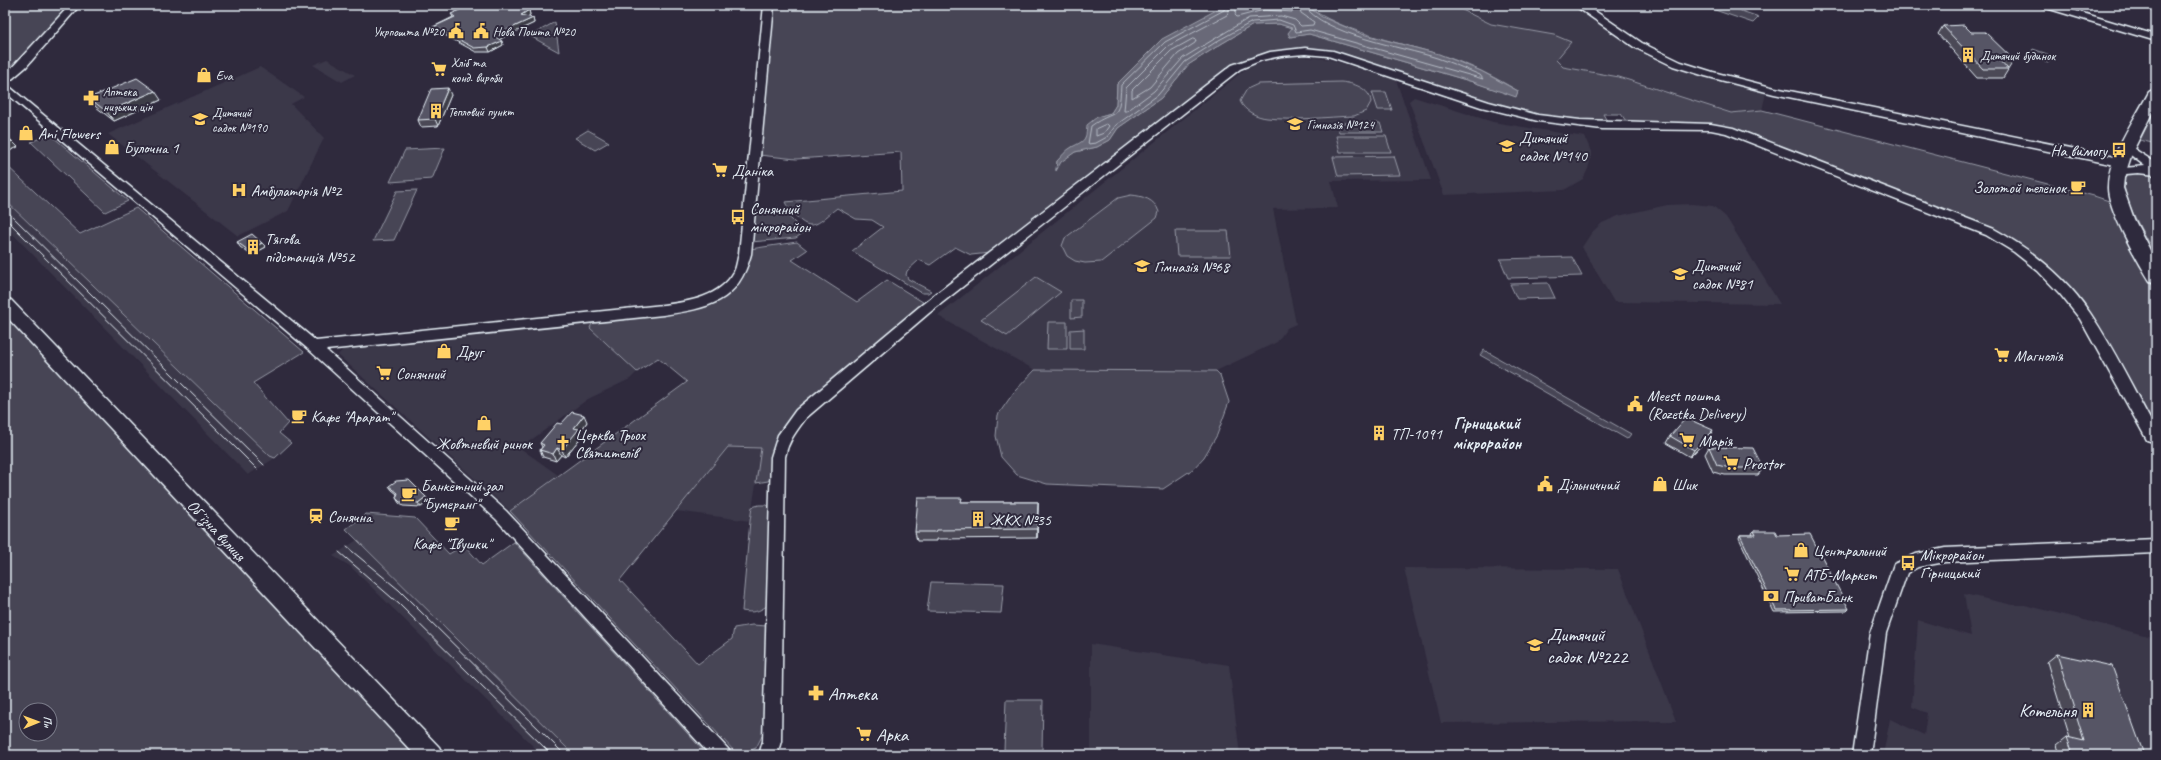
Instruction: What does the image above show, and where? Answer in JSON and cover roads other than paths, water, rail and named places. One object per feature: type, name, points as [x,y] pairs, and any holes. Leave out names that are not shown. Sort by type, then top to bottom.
[{"type":"main road","points":[[2156,92],[2119,167],[2115,189],[2119,203],[2156,277]]},
{"type":"main road","name":"Обʼїзна вулиця","points":[[5,304],[431,755]]},
{"type":"street","points":[[5,81],[75,5]]},
{"type":"street","points":[[313,346],[687,307],[712,299],[721,293],[740,273],[745,254],[769,5]]},
{"type":"street","points":[[1579,5],[1638,45],[1677,64],[1708,74],[1774,91],[2119,167],[2156,171]]},
{"type":"street","points":[[2046,5],[2156,38]]},
{"type":"street","points":[[768,755],[772,741],[778,457],[779,450],[787,432],[801,414],[932,303],[1236,67],[1248,61],[1273,53],[1308,51],[1329,53],[1487,104],[1539,118],[1591,124],[1711,127],[1729,130],[1990,232],[2014,245],[2030,256],[2047,271],[2074,302],[2084,316],[2152,436],[2156,436]]},
{"type":"street","points":[[5,87],[313,346],[501,515],[722,755]]},
{"type":"street","points":[[2128,148],[2143,161],[2156,167]]},
{"type":"street","points":[[1861,755],[1878,633],[1900,569],[1908,563],[1945,555],[2156,546]]},
{"type":"water","points":[[1222,5],[1305,5],[1322,17],[1362,34],[1439,54],[1481,71],[1518,91],[1516,97],[1473,82],[1309,34],[1290,37],[1288,33],[1292,28],[1279,24],[1253,25],[1188,65],[1161,98],[1118,128],[1110,140],[1097,147],[1075,152],[1061,162],[1056,171],[1057,161],[1068,150],[1084,139],[1087,125],[1097,117],[1111,113],[1116,105],[1117,84],[1162,39],[1222,7]]},
{"type":"tram line","points":[[5,209],[264,465]]},
{"type":"tram line","points":[[5,218],[257,469]]},
{"type":"tram line","points":[[347,547],[399,590],[565,755]]},
{"type":"tram line","points":[[339,552],[399,604],[552,755]]},
{"type":"place","name":"Укрпошта №20","points":[[456,31]]},
{"type":"place","name":"Нова Пошта №20","points":[[481,31]]},
{"type":"place","name":"Дитячий будинок","points":[[1968,55]]},
{"type":"place","name":"Хліб та конд. вироби","points":[[439,69]]},
{"type":"place","name":"Eva","points":[[204,75]]},
{"type":"place","name":"Аптека низьких цін","points":[[91,98]]},
{"type":"place","name":"Тепловий пункт","points":[[436,111]]},
{"type":"place","name":"Дитячий садок №190","points":[[200,119]]},
{"type":"place","name":"Гімназія №124","points":[[1295,124]]},
{"type":"place","name":"Ani Flowers","points":[[26,133]]},
{"type":"place","name":"Дитячий садок №140","points":[[1507,146]]},
{"type":"place","name":"Булочна 1","points":[[112,147]]},
{"type":"place","name":"На вимогу","points":[[2119,150]]},
{"type":"place","name":"Даніка","points":[[720,170]]},
{"type":"place","name":"Золотой теленок","points":[[2078,187]]},
{"type":"place","name":"Амбулаторія №2","points":[[239,190]]},
{"type":"place","name":"Сонячний мікрорайон","points":[[738,217]]},
{"type":"place","name":"Тягова підстанція №52","points":[[253,247]]},
{"type":"place","name":"Гімназія №68","points":[[1142,266]]},
{"type":"place","name":"Дитячий садок №81","points":[[1680,274]]},
{"type":"place","name":"Друг","points":[[444,351]]},
{"type":"place","name":"Магнолія","points":[[2002,355]]},
{"type":"place","name":"Сонячний","points":[[384,373]]},
{"type":"place","name":"Meest пошта (Rozetka Delivery)","points":[[1635,404]]},
{"type":"place","name":"Кафе \"Арарат\"","points":[[299,416]]},
{"type":"place","name":"Жовтневий ринок","points":[[484,423]]},
{"type":"place","name":"ТП-1091","points":[[1379,433]]},
{"type":"place","name":"Марія","points":[[1687,440]]},
{"type":"place","name":"Церква Трьох Святителів","points":[[563,443]]},
{"type":"place","name":"Prostor","points":[[1731,463]]},
{"type":"place","name":"Дільничний","points":[[1545,484]]},
{"type":"place","name":"Шик","points":[[1660,484]]},
{"type":"place","name":"Банкетний зал \"Бумеранг\"","points":[[409,494]]},
{"type":"place","name":"Сонячна","points":[[316,516]]},
{"type":"place","name":"ЖКХ №35","points":[[978,519]]},
{"type":"place","name":"Кафе \"Івушки\"","points":[[452,523]]},
{"type":"place","name":"Центральний","points":[[1801,550]]},
{"type":"place","name":"Мiкрорайон Гiрницький","points":[[1908,563]]},
{"type":"place","name":"АТБ-Маркет","points":[[1792,574]]},
{"type":"place","name":"ПриватБанк","points":[[1771,596]]},
{"type":"place","name":"Дитячий садок №222","points":[[1535,645]]},
{"type":"place","name":"Аптека","points":[[816,693]]},
{"type":"place","name":"Котельня","points":[[2088,710]]},
{"type":"place","name":"Арка","points":[[864,734]]},
{"type":"district","name":"Гірницький мікрорайон","points":[[1487,433]]}]
